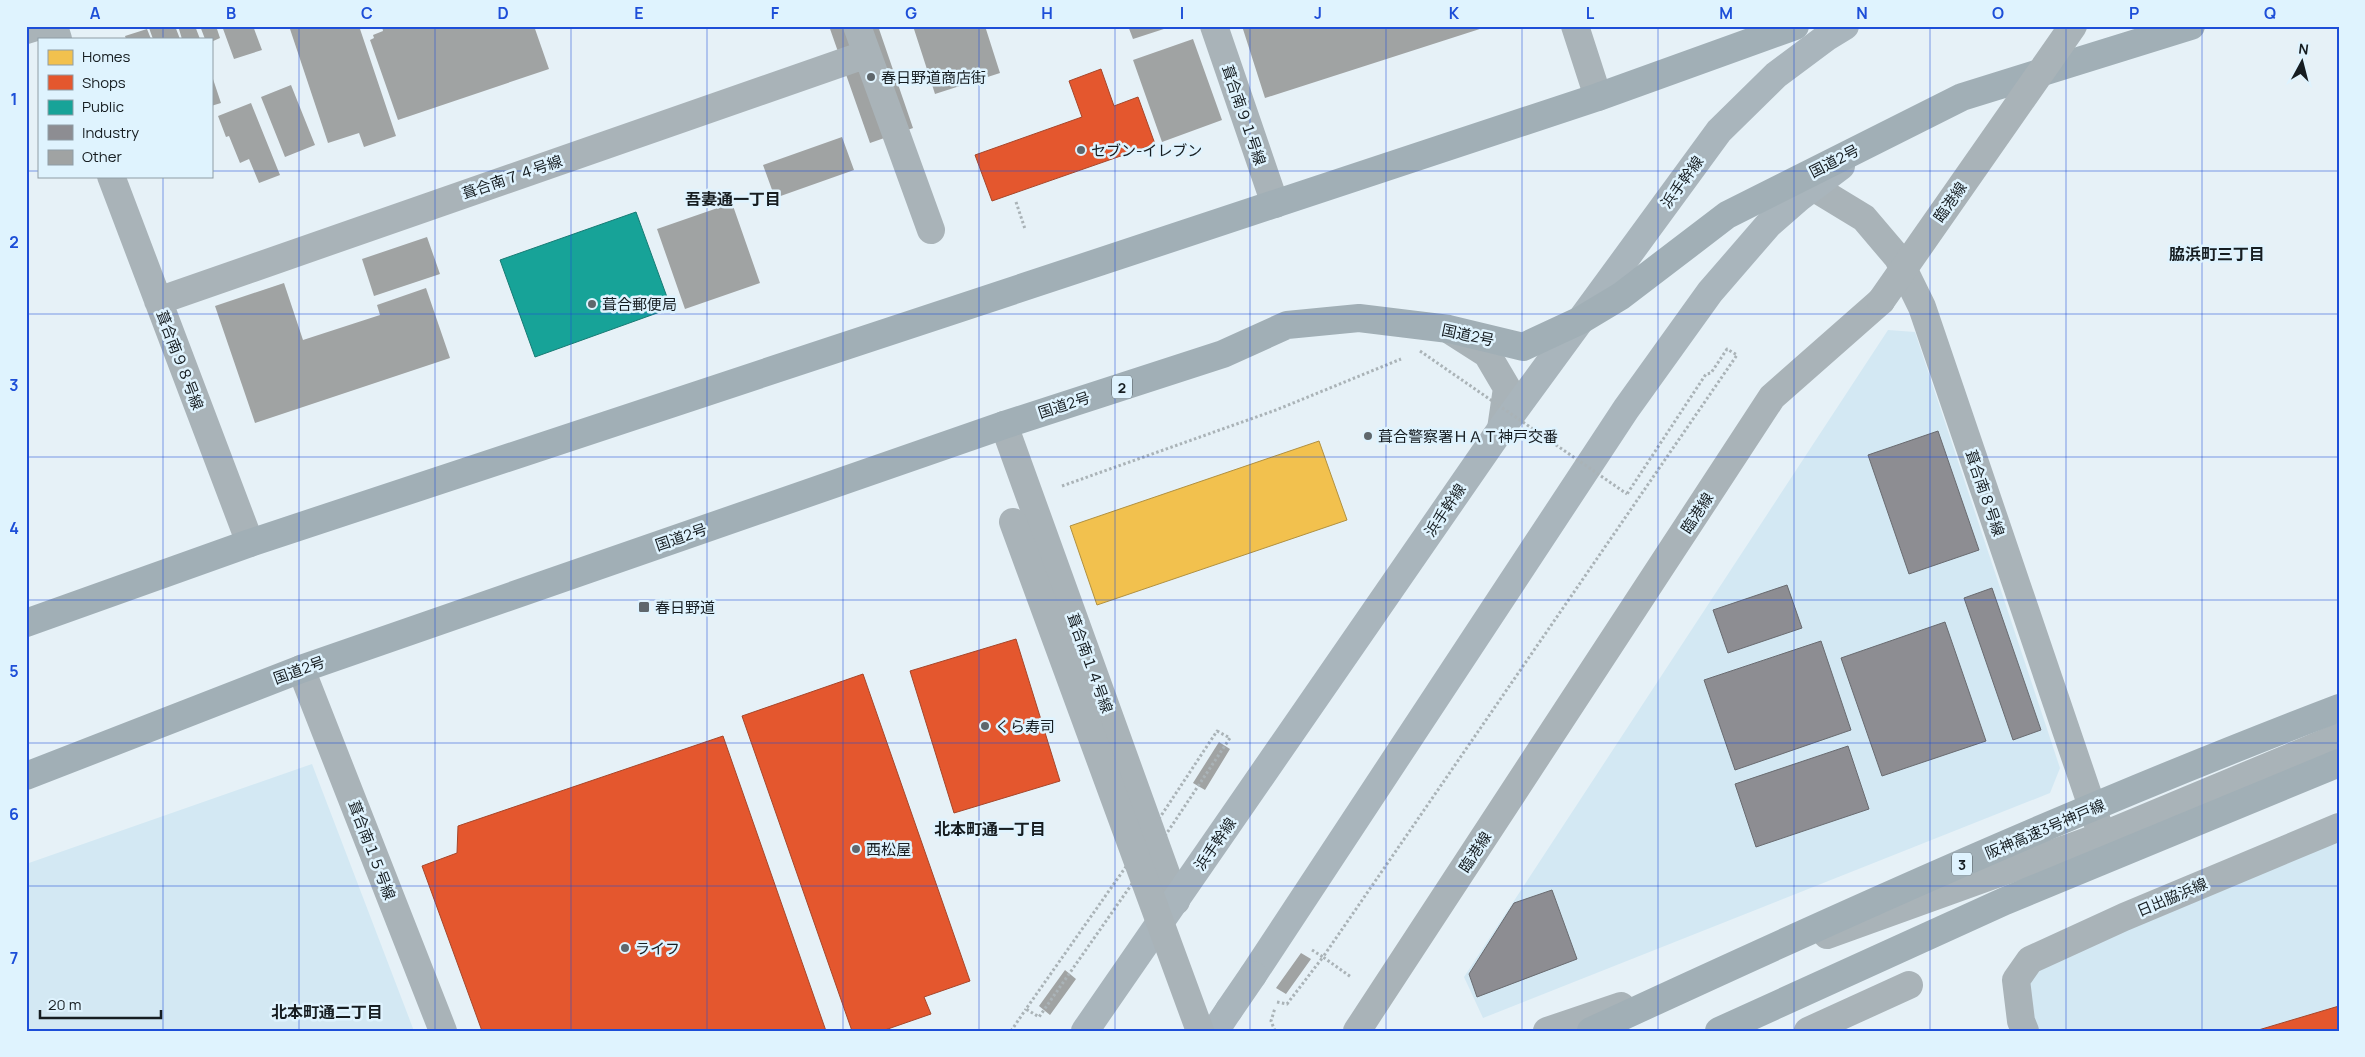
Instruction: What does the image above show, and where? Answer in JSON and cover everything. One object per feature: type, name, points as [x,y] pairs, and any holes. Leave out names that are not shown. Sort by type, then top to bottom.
[{"type":"highway","points":[[26,623],[250,544],[1598,97],[1794,26]]},
{"type":"highway","name":"国道2号","points":[[26,776],[301,669],[1004,425],[1223,354],[1287,325],[1359,318],[1449,329],[1523,347],[1581,320],[1621,296],[1727,215],[1962,97],[2191,26]]},
{"type":"highway","name":"阪神高速3号神戸線","points":[[1591,1031],[1840,916],[2257,739],[2339,708]]},
{"type":"highway","points":[[1719,1031],[2005,901],[2339,763]]},
{"type":"main road","name":"浜手幹線","points":[[1085,1031],[1501,429],[1719,131],[1776,74],[1845,26]]},
{"type":"main road","points":[[1222,1021],[1626,409],[1710,292],[1768,225],[1813,187],[1844,164],[1962,97]]},
{"type":"street","points":[[26,30],[39,26]]},
{"type":"street","points":[[54,26],[58,38]]},
{"type":"street","points":[[857,26],[931,230]]},
{"type":"street","name":"葺合南９１号線","points":[[1214,26],[1275,204]]},
{"type":"street","points":[[1575,26],[1598,97]]},
{"type":"street","name":"臨港線","points":[[1361,1025],[1772,398],[1881,301],[2073,26]]},
{"type":"street","name":"葺合南７４号線","points":[[158,301],[867,54]]},
{"type":"street","name":"葺合南９８号線","points":[[112,178],[250,544]]},
{"type":"street","name":"葺合南８号線","points":[[1813,187],[1864,218],[1898,258],[1922,307],[2102,836]]},
{"type":"street","points":[[1449,329],[1487,354],[1506,388],[1501,429]]},
{"type":"street","name":"葺合南１４号線","points":[[1004,425],[1176,901]]},
{"type":"street","points":[[1013,522],[1200,1031]]},
{"type":"street","name":"葺合南１５号線","points":[[301,669],[443,1031]]},
{"type":"street","points":[[2102,836],[2125,790],[2339,704]]},
{"type":"street","points":[[1547,1031],[1703,980],[2102,836],[2339,737]]},
{"type":"street","name":"日出脇浜線","points":[[2025,1031],[2021,1021],[2016,980],[2030,960],[2134,913],[2339,827]]},
{"type":"street","points":[[1808,1031],[1909,985]]},
{"type":"path","points":[[1016,202],[1025,228]]},
{"type":"path","points":[[1274,1031],[1270,1021],[1277,1002],[1287,1004],[1323,957],[1737,355],[1727,349],[1711,373],[1706,374],[1627,494],[1420,352],[1411,355]]},
{"type":"path","points":[[1030,497],[1276,410],[1402,359]]},
{"type":"path","points":[[1195,792],[1225,746]]},
{"type":"path","points":[[1306,957],[1312,950],[1356,982]]},
{"type":"path","points":[[1044,1010],[1073,969]]},
{"type":"path","points":[[1011,1031],[1026,1009]]},
{"type":"shaded area","points":[[1888,330],[1915,332],[2060,768],[2050,793],[1483,1018],[1464,977]]},
{"type":"shaded area","points":[[312,764],[414,1031],[26,1031],[26,864]]},
{"type":"shaded area","points":[[2339,827],[2339,1031],[2025,1031],[2030,960]]},
{"type":"building: Homes","points":[[1319,441],[1347,520],[1097,605],[1070,526]]},
{"type":"building: Shops","points":[[1101,69],[1114,106],[1138,97],[1155,144],[992,201],[975,155],[1082,117],[1069,81]]},
{"type":"building: Shops","name":"くら寿司","points":[[1016,639],[1060,781],[954,813],[910,671]]},
{"type":"building: Shops","name":"西松屋","points":[[863,674],[970,981],[924,997],[931,1014],[882,1031],[852,1031],[742,716]]},
{"type":"building: Shops","name":"ライフ","points":[[723,736],[826,1031],[482,1031],[422,866],[457,853],[458,826]]},
{"type":"building: Shops","points":[[2339,1006],[2339,1031],[2255,1031]]},
{"type":"building: Public","points":[[636,212],[671,308],[535,357],[500,260]]},
{"type":"building: Industry","points":[[1938,431],[1979,550],[1909,574],[1868,455]]},
{"type":"building: Industry","points":[[1787,585],[1802,628],[1728,653],[1713,610]]},
{"type":"building: Industry","points":[[1992,588],[2041,730],[2013,740],[1964,598]]},
{"type":"building: Industry","points":[[1945,622],[1986,741],[1882,776],[1841,658]]},
{"type":"building: Industry","points":[[1821,641],[1851,730],[1735,770],[1704,680]]},
{"type":"building: Industry","points":[[1848,746],[1869,809],[1756,847],[1735,784]]},
{"type":"building: Industry","points":[[1552,890],[1577,959],[1477,997],[1469,974],[1514,903]]},
{"type":"building: Other","points":[[153,26],[175,26],[180,38],[153,38],[149,28]]},
{"type":"building: Other","points":[[178,26],[195,26],[200,38],[182,38]]},
{"type":"building: Other","points":[[200,26],[216,26],[220,38],[212,42],[212,38],[205,38]]},
{"type":"building: Other","points":[[222,26],[253,26],[262,50],[234,59]]},
{"type":"building: Other","points":[[289,26],[359,26],[396,136],[364,147],[359,133],[328,143]]},
{"type":"building: Other","points":[[382,26],[534,26],[549,69],[398,120],[370,40],[374,38],[373,35],[383,31]]},
{"type":"building: Other","name":"春日野道商店街","points":[[829,26],[878,26],[913,128],[870,143]]},
{"type":"building: Other","points":[[913,26],[985,26],[1000,73],[935,94]]},
{"type":"building: Other","points":[[1128,26],[1170,26],[1170,27],[1133,39]]},
{"type":"building: Other","points":[[1242,26],[1486,26],[1486,27],[1265,98]]},
{"type":"building: Other","points":[[147,29],[151,38],[126,38],[125,36]]},
{"type":"building: Other","points":[[1193,39],[1222,120],[1162,142],[1133,60]]},
{"type":"building: Other","points":[[212,79],[213,79],[221,103],[212,106]]},
{"type":"building: Other","points":[[291,85],[315,145],[285,157],[261,97]]},
{"type":"building: Other","points":[[251,103],[280,175],[259,183],[249,159],[240,163],[229,136],[226,137],[218,116]]},
{"type":"building: Other","points":[[842,137],[854,170],[775,198],[763,165]]},
{"type":"building: Other","points":[[732,203],[760,283],[685,309],[657,229]]},
{"type":"building: Other","points":[[427,237],[440,274],[374,296],[362,259]]},
{"type":"building: Other","points":[[284,283],[303,340],[380,315],[377,305],[426,288],[450,358],[255,423],[215,306]]},
{"type":"building: Other","points":[[1219,742],[1230,749],[1205,790],[1193,783]]},
{"type":"building: Other","points":[[1301,953],[1311,959],[1286,994],[1276,988]]},
{"type":"building: Other","points":[[1065,970],[1076,979],[1050,1015],[1039,1006]]},
{"type":"place","name":"春日野道商店街","points":[[871,77]]},
{"type":"place","name":"セブン-イレブン","points":[[1081,150]]},
{"type":"place","name":"葺合郵便局","points":[[592,304]]},
{"type":"place","name":"葺合警察署ＨＡＴ神戸交番","points":[[1368,436]]},
{"type":"place","name":"春日野道","points":[[644,607]]},
{"type":"place","name":"くら寿司","points":[[985,726]]},
{"type":"place","name":"西松屋","points":[[856,849]]},
{"type":"place","name":"ライフ","points":[[625,948]]},
{"type":"district","name":"吾妻通一丁目","points":[[733,199]]},
{"type":"district","name":"脇浜町三丁目","points":[[2217,254]]},
{"type":"district","name":"北本町通一丁目","points":[[990,829]]},
{"type":"district","name":"北本町通二丁目","points":[[327,1012]]}]
